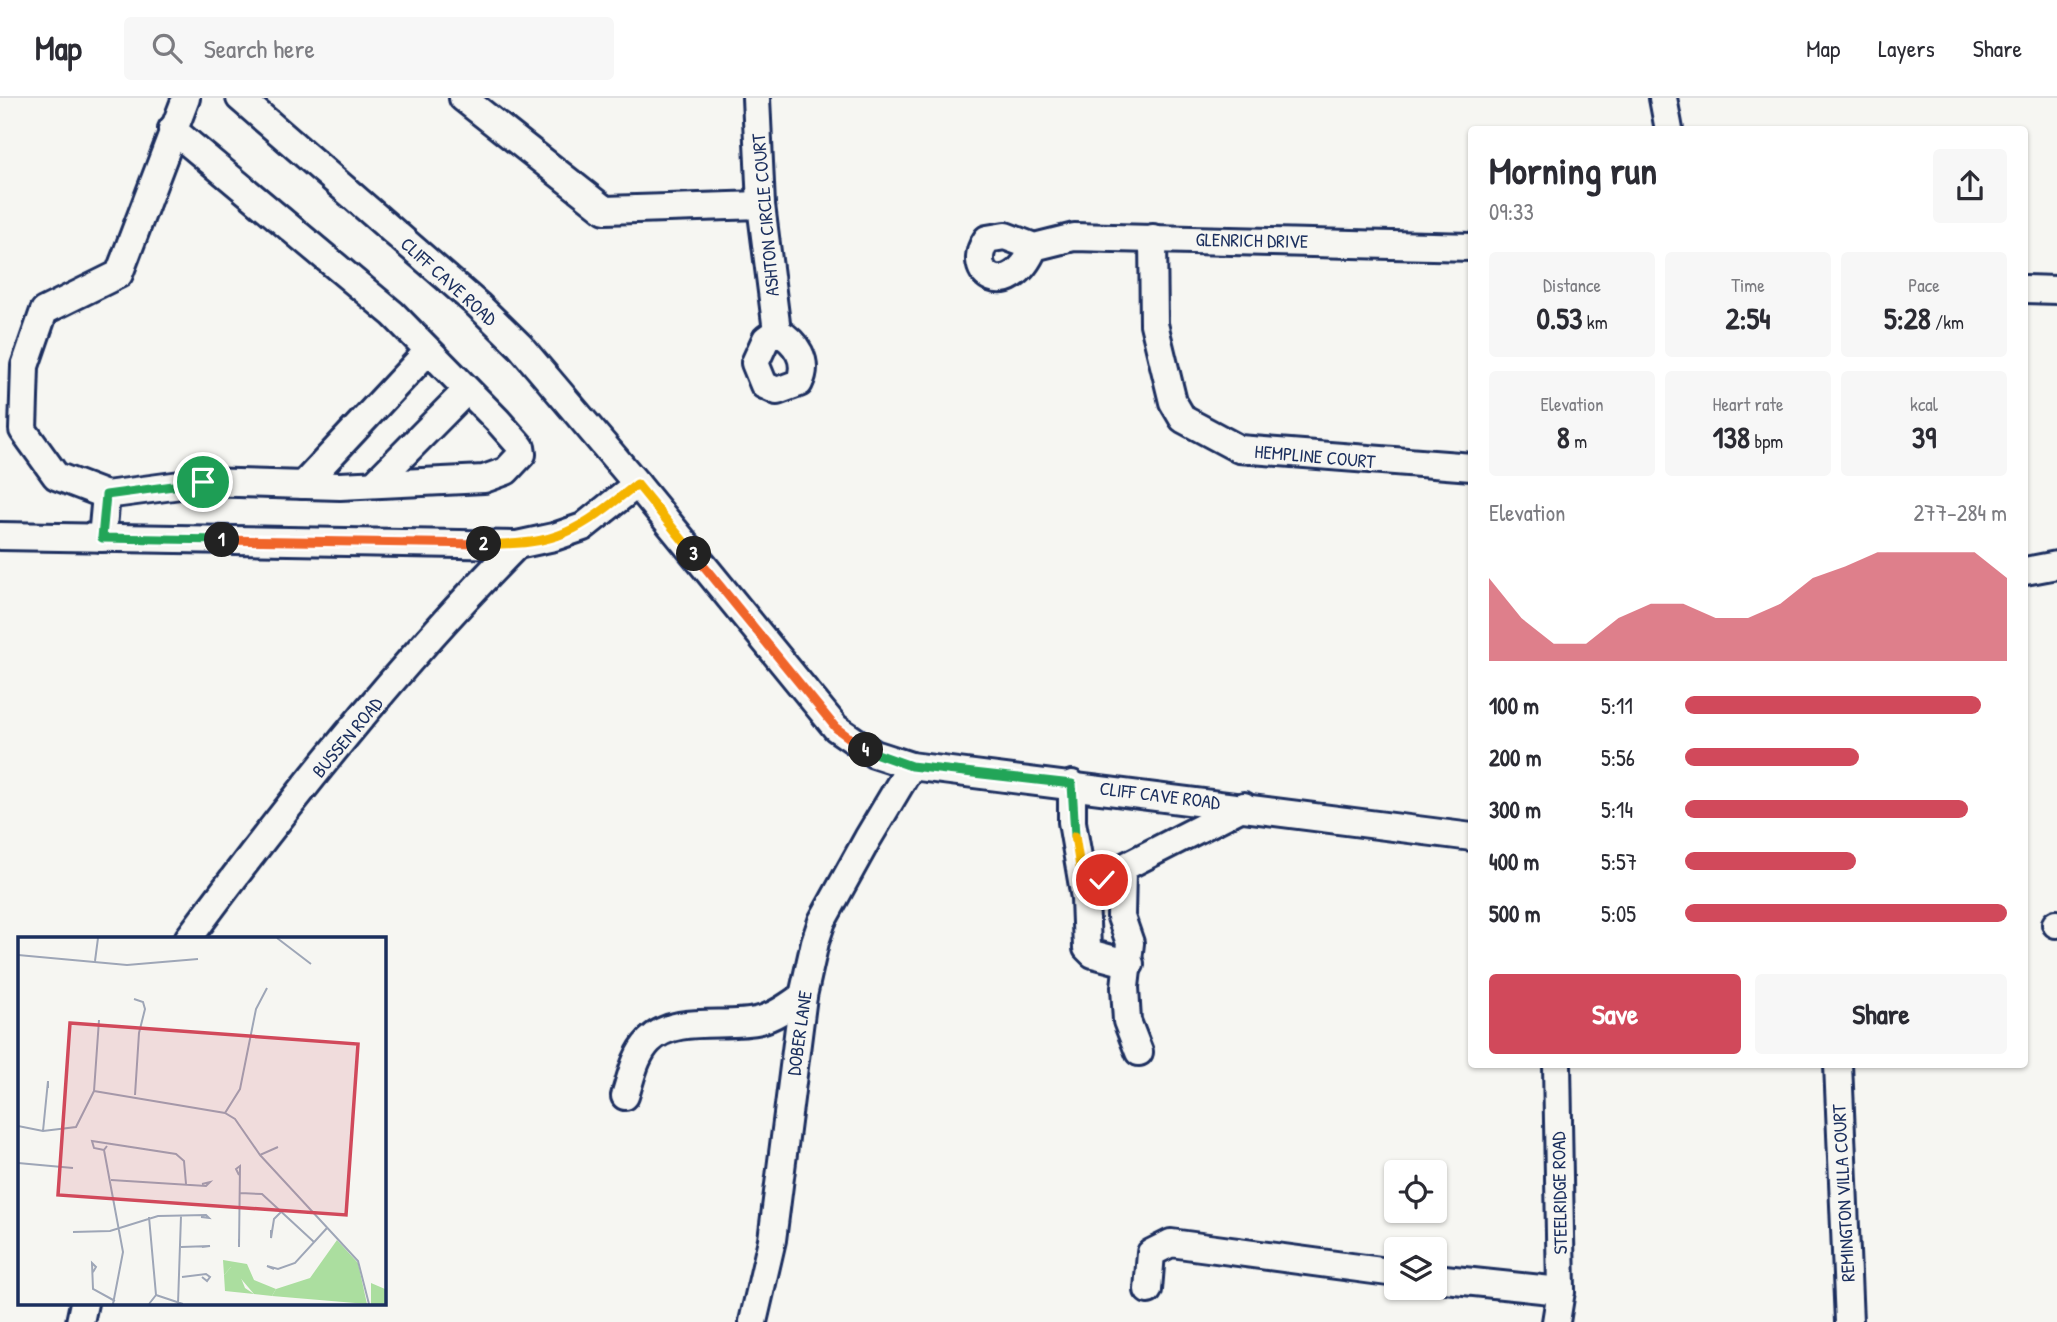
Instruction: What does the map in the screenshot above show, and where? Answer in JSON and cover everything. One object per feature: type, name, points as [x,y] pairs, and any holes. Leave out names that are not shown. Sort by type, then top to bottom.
[{"type":"street","points":[[172,129],[393,314],[521,447],[522,454],[495,477],[484,479],[303,485],[203,482],[106,495],[56,476],[23,430],[25,366],[44,311],[119,274],[172,129],[186,98]]},
{"type":"street","name":"CLIFF CAVE ROAD","points":[[240,98],[478,305],[520,346],[637,484],[836,728],[874,754],[911,766],[1468,835]]},
{"type":"street","points":[[463,98],[605,210],[761,205]]},
{"type":"street","name":"ASHTON CIRCLE COURT","points":[[755,98],[761,205],[777,331]]},
{"type":"street","points":[[1663,98],[1668,126]]},
{"type":"street","name":"GLENRICH DRIVE","points":[[1034,247],[1074,237],[1468,247]]},
{"type":"street","name":"HEMPLINE COURT","points":[[1153,238],[1154,324],[1173,402],[1183,419],[1239,449],[1468,467]]},
{"type":"street","points":[[2028,289],[2057,290]]},
{"type":"street","points":[[303,485],[428,351]]},
{"type":"street","points":[[374,484],[467,390]]},
{"type":"street","points":[[0,536],[517,545],[583,527],[637,484]]},
{"type":"street","points":[[102,538],[106,495]]},
{"type":"street","name":"BUSSEN ROAD","points":[[189,937],[260,842],[357,724],[459,604],[517,545]]},
{"type":"street","points":[[2028,570],[2057,565]]},
{"type":"street","name":"DOBER LANE","points":[[753,1322],[772,1240],[803,996],[822,921],[911,766]]},
{"type":"street","points":[[1072,784],[1072,822],[1085,898],[1087,948],[1093,954],[1130,964]]},
{"type":"street","points":[[1085,898],[1109,875],[1244,806]]},
{"type":"street","points":[[1122,868],[1121,917],[1130,943],[1130,964],[1125,987],[1127,1021],[1139,1052]]},
{"type":"street","points":[[625,1096],[638,1057],[647,1042],[661,1032],[693,1026],[762,1020],[803,996]]},
{"type":"street","name":"STEELRIDGE ROAD","points":[[1556,1322],[1561,1291],[1557,1068]]},
{"type":"street","name":"REMINGTON VILLA COURT","points":[[1838,1068],[1849,1322]]},
{"type":"street","points":[[1148,1290],[1151,1253],[1171,1243],[1384,1271]]},
{"type":"street","points":[[1447,1279],[1561,1291]]},
{"type":"street","points":[[80,1322],[83,1304]]},
{"type":"route","points":[[203,482],[106,495],[102,538],[517,545],[583,527],[637,484],[836,728],[874,754],[911,766],[1072,784],[1072,822],[1085,898],[1102,880]]}]
